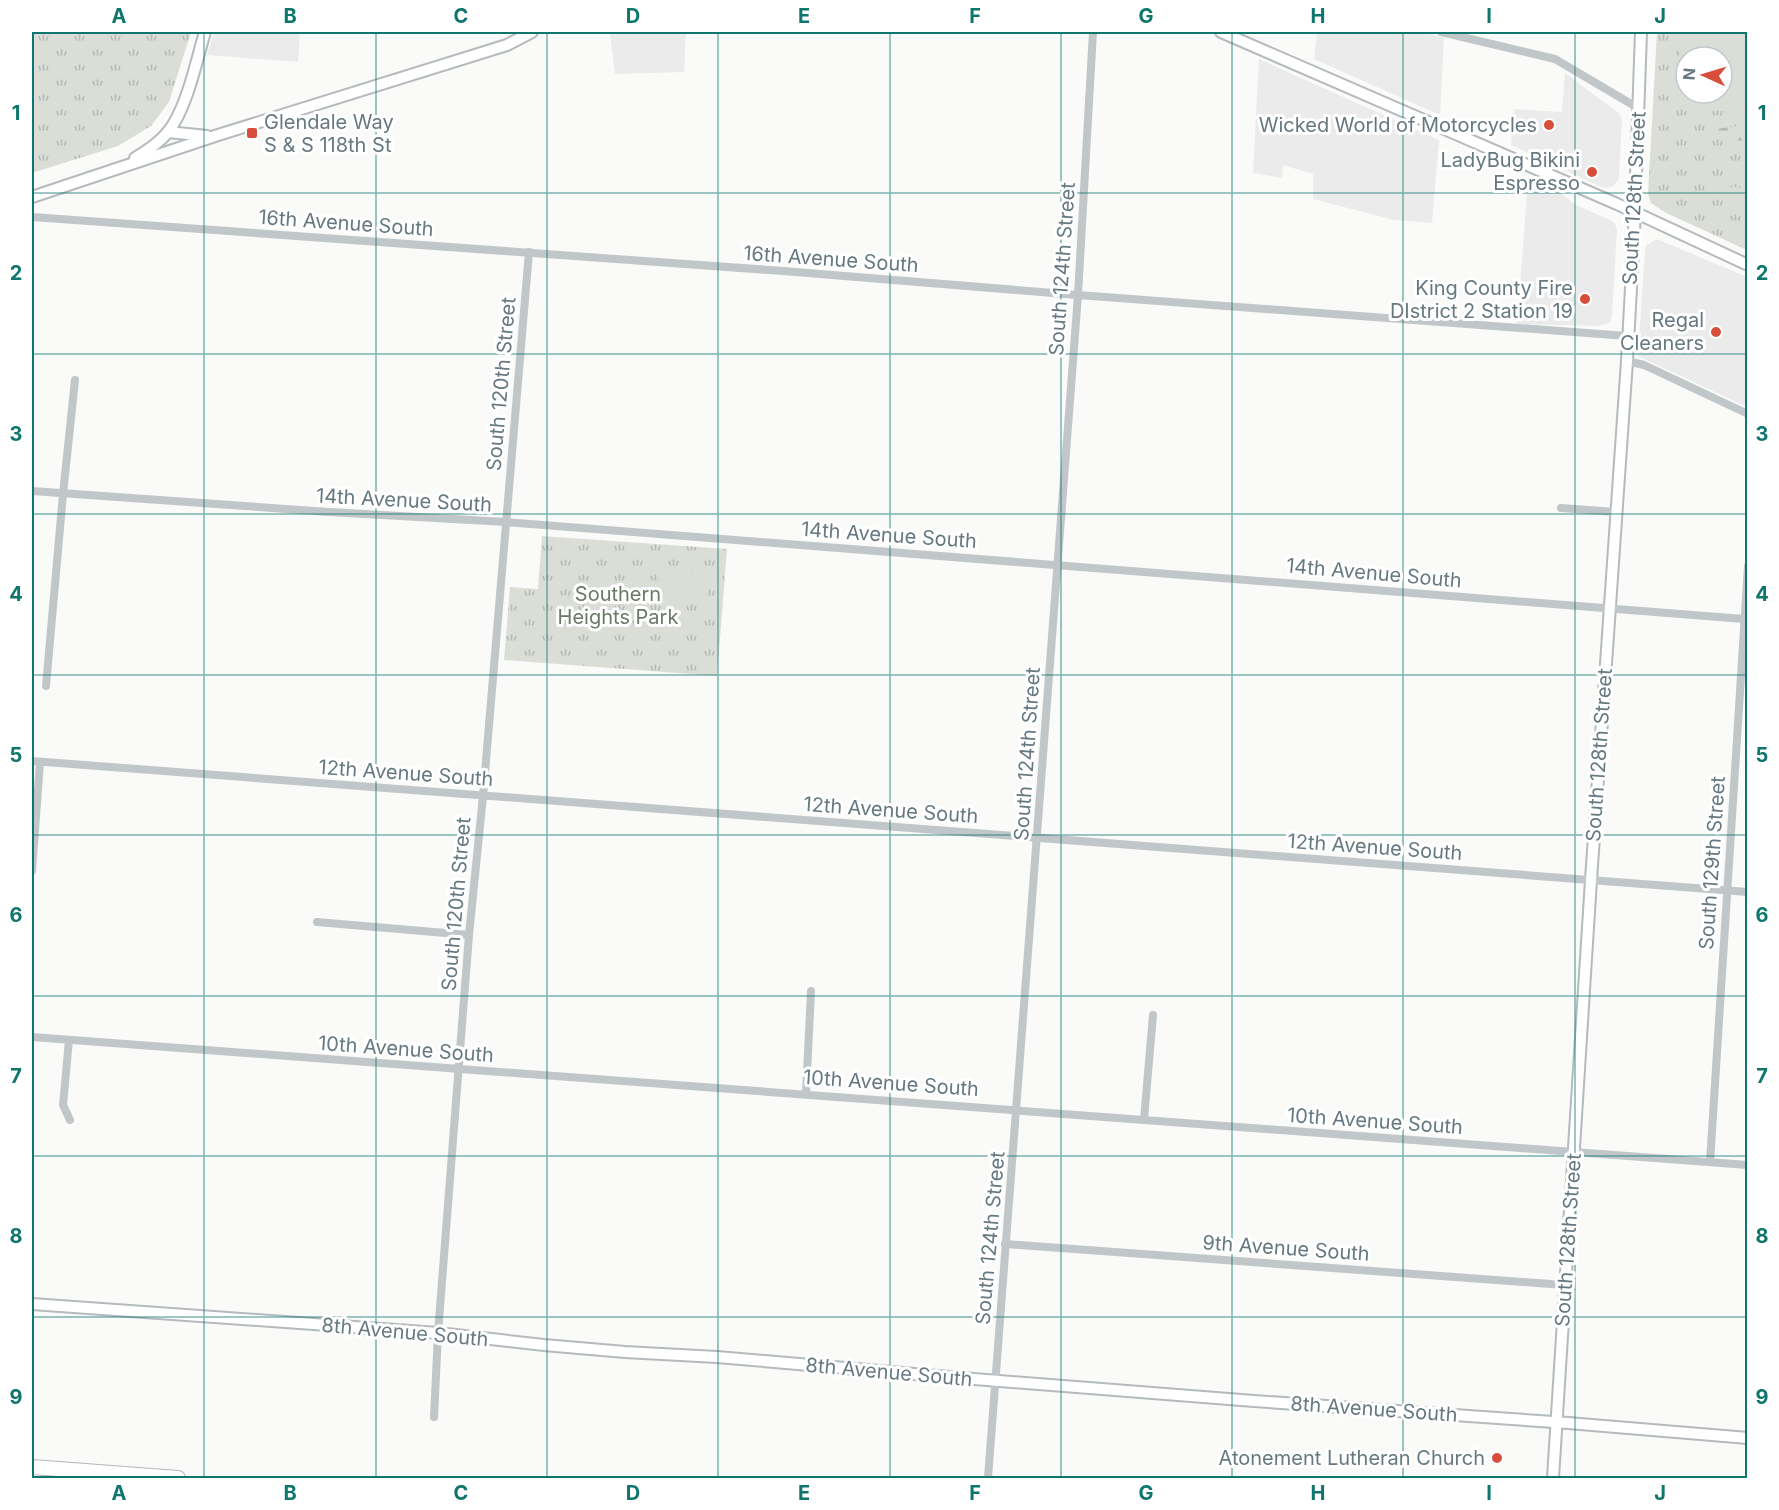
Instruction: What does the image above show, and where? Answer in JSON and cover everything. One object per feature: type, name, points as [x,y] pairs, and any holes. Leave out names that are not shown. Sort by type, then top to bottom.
[{"type":"highway","points":[[32,1467],[178,1479]]},
{"type":"street","points":[[98,174],[129,162],[146,152],[168,132],[181,110],[205,32]]},
{"type":"street","points":[[32,197],[218,135],[507,45],[532,32]]},
{"type":"street","name":"South 124th Street","points":[[988,1479],[1078,296],[1093,32]]},
{"type":"street","points":[[1221,32],[1635,213],[1748,265]]},
{"type":"street","points":[[1441,32],[1555,59],[1638,108]]},
{"type":"street","name":"South 128th Street","points":[[1553,1479],[1564,1285],[1627,361],[1641,32]]},
{"type":"street","points":[[168,132],[200,136],[218,135]]},
{"type":"street","name":"16th Avenue South","points":[[32,217],[800,272],[1078,296],[1627,336]]},
{"type":"street","name":"South 120th Street","points":[[434,1417],[438,1333],[469,935],[529,252]]},
{"type":"street","points":[[1627,361],[1644,365],[1748,414]]},
{"type":"street","points":[[46,686],[75,380]]},
{"type":"street","name":"14th Avenue South","points":[[32,491],[329,513],[506,522],[1744,619]]},
{"type":"street","points":[[1561,508],[1616,512]]},
{"type":"street","name":"South 129th Street","points":[[1710,1162],[1748,566]]},
{"type":"street","points":[[32,871],[36,761]]},
{"type":"street","name":"12th Avenue South","points":[[36,761],[1748,892]]},
{"type":"street","points":[[317,922],[469,935]]},
{"type":"street","points":[[806,1094],[811,991]]},
{"type":"street","points":[[1144,1119],[1153,1015]]},
{"type":"street","name":"10th Avenue South","points":[[32,1037],[1748,1165]]},
{"type":"street","points":[[69,1040],[63,1105],[70,1120]]},
{"type":"street","name":"9th Avenue South","points":[[1005,1244],[1564,1285]]},
{"type":"street","name":"8th Avenue South","points":[[32,1304],[438,1333],[544,1346],[717,1357],[996,1381],[1748,1438]]},
{"type":"shaded area","points":[[214,32],[300,32],[298,62],[207,55]]},
{"type":"shaded area","points":[[686,32],[684,72],[615,74],[610,33]]},
{"type":"shaded area","points":[[1317,32],[1423,32],[1444,38],[1440,115],[1314,59]]},
{"type":"shaded area","points":[[1259,59],[1439,140],[1432,223],[1394,220],[1313,199],[1313,174],[1283,165],[1282,178],[1253,173]]},
{"type":"shaded area","points":[[1565,73],[1620,114],[1622,119],[1619,179],[1613,186],[1601,187],[1511,145],[1514,109],[1562,112]]},
{"type":"shaded area","points":[[1528,180],[1561,193],[1576,205],[1615,224],[1617,230],[1612,317],[1609,323],[1598,326],[1517,324]]},
{"type":"shaded area","points":[[1655,240],[1747,277],[1747,407],[1638,356],[1645,250],[1647,245]]},
{"type":"green space","points":[[32,32],[191,32],[169,102],[151,126],[118,146],[32,173]]},
{"type":"green space","points":[[1657,32],[1747,32],[1747,250],[1666,213],[1651,203],[1648,194]]},
{"type":"green space","points":[[1682,32],[1747,32],[1747,113],[1675,107],[1675,105],[1734,105],[1734,45],[1681,45]]},
{"type":"green space","points":[[1747,125],[1747,141],[1708,138],[1707,130]]},
{"type":"green space","points":[[1731,187],[1747,188],[1747,208],[1736,205],[1730,198]]},
{"type":"green space","name":"Southern Heights Park","points":[[542,536],[727,549],[717,676],[504,660],[510,587],[538,589]]},
{"type":"green space","points":[[659,573],[709,576],[707,598],[657,595]]},
{"type":"place","name":"Wicked World of Motorcycles","points":[[1549,125]]},
{"type":"place","name":"Glendale Way S & S 118th St","points":[[252,133]]},
{"type":"place","name":"LadyBug Bikini Espresso","points":[[1592,172]]},
{"type":"place","name":"King County Fire DIstrict 2 Station 19","points":[[1585,299]]},
{"type":"place","name":"Regal Cleaners","points":[[1716,332]]},
{"type":"place","name":"Atonement Lutheran Church","points":[[1497,1458]]}]
